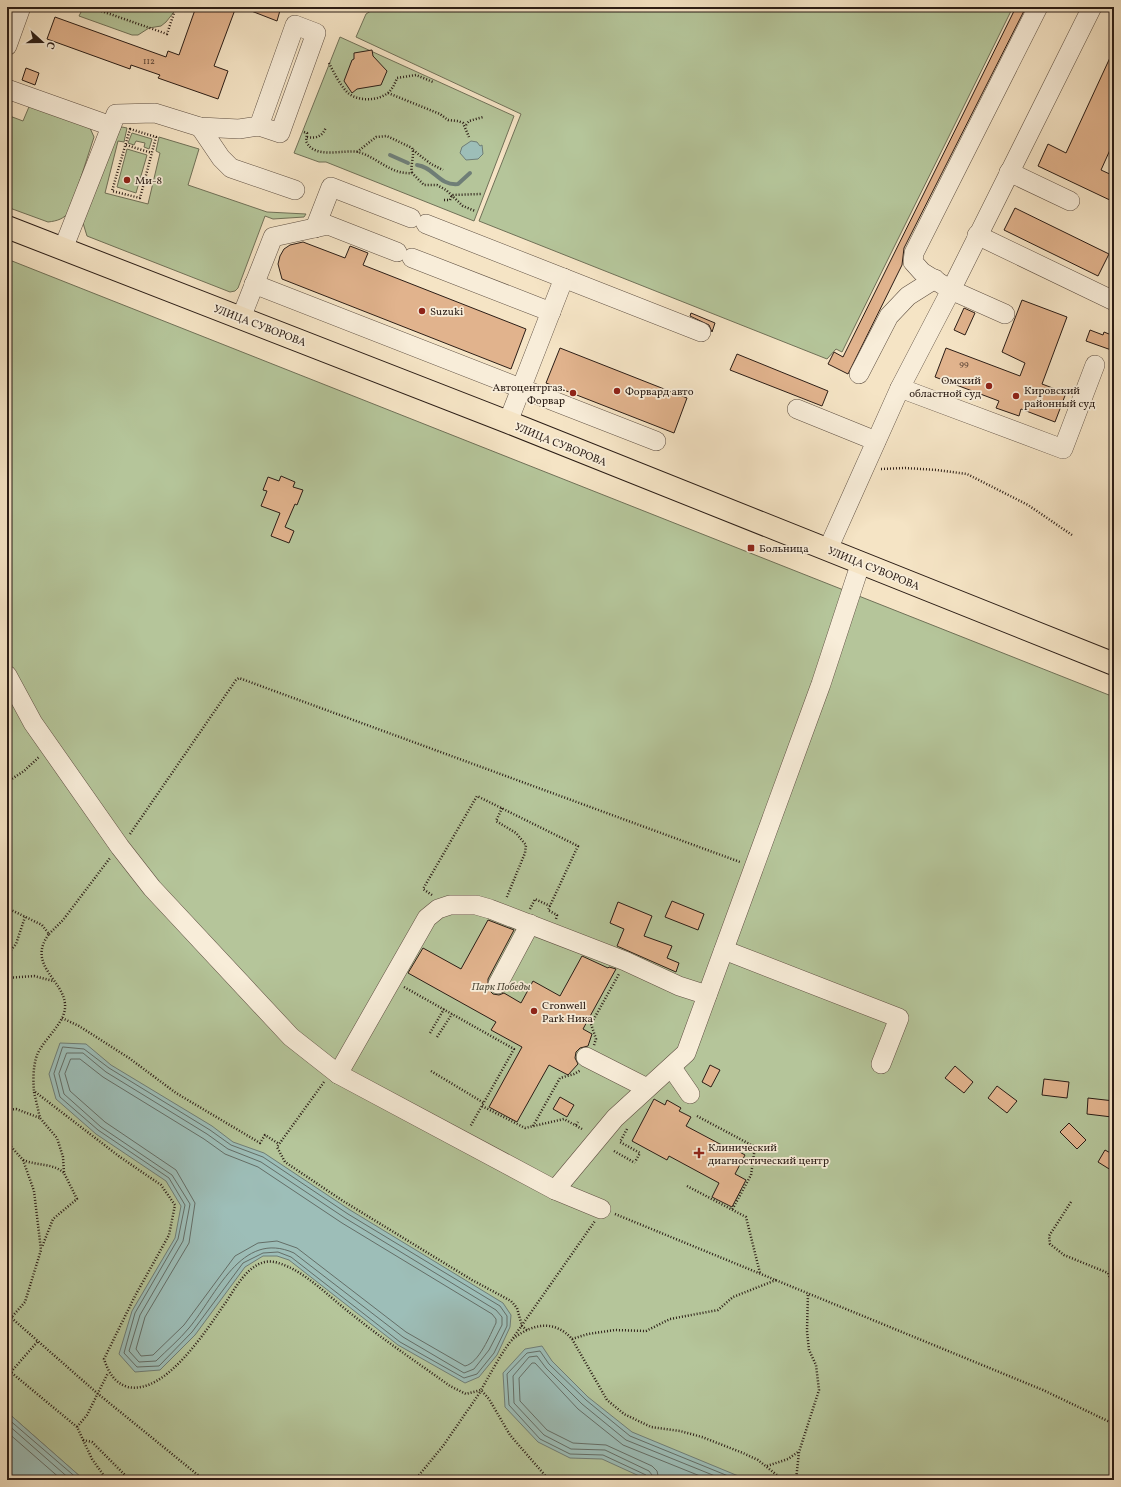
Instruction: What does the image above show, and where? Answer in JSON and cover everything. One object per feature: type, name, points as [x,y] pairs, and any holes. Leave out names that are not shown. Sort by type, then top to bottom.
[{"type":"main road","name":"УЛИЦА СУВОРОВА","points":[[7,227],[508,422],[1114,664]]},
{"type":"lane","points":[[7,46],[21,7]]},
{"type":"lane","points":[[1005,314],[943,284],[922,272],[913,262],[914,253],[1038,7]]},
{"type":"lane","points":[[859,374],[889,316],[908,296],[943,284],[958,277],[977,235],[1092,7]]},
{"type":"lane","points":[[63,249],[116,114],[156,113],[200,126],[239,128],[259,126],[280,133],[316,33],[295,26],[259,126]]},
{"type":"lane","points":[[7,89],[111,126]]},
{"type":"lane","points":[[200,126],[221,158],[231,168],[295,190]]},
{"type":"lane","points":[[1009,172],[1070,201]]},
{"type":"lane","points":[[315,228],[331,187],[701,332]]},
{"type":"lane","points":[[241,318],[273,237],[328,225],[550,312]]},
{"type":"lane","points":[[977,235],[1114,301]]},
{"type":"lane","points":[[508,422],[564,278]]},
{"type":"lane","points":[[254,284],[656,441]]},
{"type":"lane","points":[[828,549],[862,470],[900,388],[943,284]]},
{"type":"lane","points":[[900,388],[1064,449],[1095,365]]},
{"type":"lane","points":[[797,409],[876,441]]},
{"type":"lane","points":[[555,1190],[616,1118],[647,1088],[672,1068],[686,1053],[821,684],[861,562]]},
{"type":"lane","points":[[7,675],[32,723],[120,847],[152,888],[292,1037],[335,1072],[555,1190],[601,1209]]},
{"type":"lane","points":[[335,1072],[427,918],[438,909],[450,905],[476,905],[501,912],[626,961],[679,986],[707,995]]},
{"type":"lane","points":[[498,984],[527,923]]},
{"type":"lane","points":[[724,950],[899,1018],[881,1064]]},
{"type":"lane","points":[[586,1057],[647,1088]]},
{"type":"lane","points":[[672,1068],[690,1094]]},
{"type":"path","points":[[90,7],[167,34],[176,7]]},
{"type":"path","points":[[329,63],[342,86],[349,94],[357,98],[370,100],[388,93],[397,78],[416,75],[433,82]]},
{"type":"path","points":[[388,93],[440,114],[448,120],[458,120],[466,125],[469,137]]},
{"type":"path","points":[[466,125],[470,121],[483,116]]},
{"type":"path","points":[[307,137],[312,138],[318,136],[326,127]]},
{"type":"path","points":[[130,129],[156,137],[140,198],[112,191],[126,145],[130,129]]},
{"type":"path","points":[[304,132],[307,133],[308,144],[315,150],[337,153],[357,152],[398,173],[412,173],[424,185],[437,185],[452,195],[463,206],[475,211]]},
{"type":"path","points":[[357,152],[376,137],[382,136],[398,140],[408,145],[431,164],[443,170]]},
{"type":"path","points":[[126,145],[152,153]]},
{"type":"path","points":[[412,173],[413,150]]},
{"type":"path","points":[[452,195],[481,194]]},
{"type":"path","points":[[444,200],[450,200],[452,195]]},
{"type":"path","points":[[862,470],[905,468],[967,474],[1028,505],[1072,535]]},
{"type":"path","points":[[64,1173],[63,1158],[57,1138],[40,1118],[34,1092],[33,1078],[37,1055],[62,1018],[65,1009],[64,998],[45,967],[41,952],[42,943],[63,920],[102,867],[120,847],[236,680],[239,678],[754,867]]},
{"type":"path","points":[[7,782],[24,771],[50,748]]},
{"type":"path","points":[[450,905],[423,889],[477,796],[578,846],[548,910],[557,915],[550,932]]},
{"type":"path","points":[[501,912],[525,853],[526,845],[516,833],[496,822],[502,808]]},
{"type":"path","points":[[527,923],[535,899],[550,906]]},
{"type":"path","points":[[7,908],[42,925],[49,934]]},
{"type":"path","points":[[7,955],[16,944],[25,917]]},
{"type":"path","points":[[7,978],[34,976],[53,981]]},
{"type":"path","points":[[391,980],[514,1049],[463,1140]]},
{"type":"path","points":[[430,1033],[444,1009]]},
{"type":"path","points":[[437,1037],[452,1014]]},
{"type":"path","points":[[62,1018],[79,1026],[129,1058],[176,1093],[260,1143],[265,1135],[279,1144]]},
{"type":"path","points":[[431,1071],[483,1104],[525,1128],[564,1119],[582,1129]]},
{"type":"path","points":[[335,1072],[279,1144],[277,1148],[285,1162],[397,1234],[472,1280],[511,1301],[517,1308],[522,1326],[528,1331]]},
{"type":"path","points":[[34,1092],[161,1186],[174,1205],[169,1235],[135,1296],[104,1359],[108,1373],[122,1385],[138,1389],[167,1375],[203,1335],[244,1276],[254,1266],[266,1261],[279,1263],[309,1280],[354,1317],[450,1386],[466,1394],[481,1390]]},
{"type":"path","points":[[7,1110],[16,1109],[40,1118]]},
{"type":"path","points":[[696,1116],[755,1147],[751,1175],[732,1210]]},
{"type":"path","points":[[614,1151],[635,1163],[640,1153],[620,1142],[630,1123]]},
{"type":"path","points":[[7,1142],[23,1160],[34,1191],[41,1250]]},
{"type":"path","points":[[11,1318],[25,1302],[41,1250],[53,1219],[77,1199],[64,1173],[59,1168],[34,1165],[23,1160]]},
{"type":"path","points":[[687,1186],[746,1217],[760,1273]]},
{"type":"path","points":[[1071,1202],[1049,1236],[1050,1244],[1064,1255],[1108,1274],[1114,1289]]},
{"type":"path","points":[[415,1480],[443,1446],[481,1390],[513,1338],[593,1224],[601,1209],[1043,1390],[1114,1424]]},
{"type":"path","points":[[572,1339],[588,1334],[615,1330],[646,1331],[670,1319],[718,1310],[732,1297],[776,1280]]},
{"type":"path","points":[[796,1480],[799,1452],[819,1390],[816,1365],[809,1350],[807,1331],[808,1293]]},
{"type":"path","points":[[1114,1294],[1110,1305],[1112,1325],[1114,1329]]},
{"type":"path","points":[[7,1314],[97,1393],[204,1480]]},
{"type":"path","points":[[513,1338],[543,1325],[556,1326],[572,1339],[607,1400],[624,1414],[651,1427],[702,1437],[758,1460],[783,1480]]},
{"type":"path","points":[[11,1372],[38,1341]]},
{"type":"path","points":[[7,1369],[77,1427],[92,1459],[107,1480]]},
{"type":"path","points":[[77,1427],[87,1415],[108,1373]]},
{"type":"path","points":[[481,1390],[489,1399],[510,1434],[549,1480]]},
{"type":"path","points":[[83,1440],[92,1442],[130,1480]]},
{"type":"path","points":[[766,1466],[788,1459],[799,1452]]},
{"type":"green space","points":[[81,7],[178,7],[161,26],[149,28],[138,35],[132,35],[79,16],[82,10]]},
{"type":"green space","points":[[377,7],[1013,7],[842,352],[836,349],[827,359],[479,221],[521,114],[356,37],[366,14]]},
{"type":"green space","points":[[340,37],[514,116],[474,221],[326,162],[319,162],[294,153]]},
{"type":"green space","points":[[31,102],[90,128],[94,137],[70,211],[63,218],[51,222],[7,207],[7,115],[23,121]]},
{"type":"green space","points":[[122,127],[127,128],[124,142],[118,141],[105,193],[148,204],[160,153],[156,151],[159,137],[199,149],[188,185],[267,212],[306,214],[304,217],[273,219],[265,216],[238,288],[235,291],[230,292],[87,236],[83,223],[117,130]]},
{"type":"green space","points":[[132,133],[152,139],[149,149],[144,147],[145,143],[136,141],[134,145],[128,143]]},
{"type":"green space","points":[[127,149],[147,155],[136,193],[117,187]]},
{"type":"green space","name":"Парк Победы","points":[[7,259],[1114,697],[1114,1480],[84,1480],[7,1412]]},
{"type":"water","points":[[471,141],[477,142],[480,146],[482,145],[483,154],[478,159],[466,160],[460,153],[462,147]]},
{"type":"water","points":[[60,1043],[86,1044],[111,1065],[212,1126],[233,1142],[264,1153],[350,1210],[503,1303],[511,1315],[510,1327],[497,1355],[479,1377],[465,1383],[398,1345],[289,1260],[277,1256],[263,1256],[245,1267],[195,1335],[160,1370],[135,1372],[119,1354],[132,1311],[175,1238],[181,1206],[166,1181],[96,1134],[56,1099],[49,1074]]},
{"type":"water","points":[[542,1346],[552,1361],[588,1397],[632,1432],[748,1480],[648,1480],[602,1459],[570,1458],[538,1442],[505,1407],[503,1373],[525,1349]]},
{"type":"water","points":[[7,1412],[82,1478],[84,1480],[7,1480]]},
{"type":"building","points":[[196,7],[236,7],[214,66],[228,71],[218,99],[158,78],[160,75],[131,65],[130,69],[47,39],[55,17],[166,57],[168,51],[179,55]]},
{"type":"building","points":[[241,7],[281,7],[277,21]]},
{"type":"building","points":[[1016,7],[1026,7],[904,248],[902,265],[848,374],[828,364],[834,352],[843,357]]},
{"type":"building","points":[[1114,49],[1114,141],[1101,170],[1114,176],[1114,202],[1038,166],[1048,144],[1066,153]]},
{"type":"building","points":[[372,50],[373,56],[387,71],[381,85],[357,89],[352,93],[344,81],[352,60],[354,59],[354,53]]},
{"type":"building","points":[[26,68],[39,73],[35,85],[22,80]]},
{"type":"building","points":[[1015,208],[1109,254],[1098,276],[1004,230]]},
{"type":"building","name":"Suzuki","points":[[303,242],[345,258],[350,246],[368,253],[363,265],[526,329],[511,369],[282,279],[278,264],[280,256],[284,249],[290,245]]},
{"type":"building","points":[[1022,300],[1067,317],[1042,384],[1066,393],[1055,422],[1021,409],[1019,416],[996,408],[999,401],[935,377],[946,348],[1020,376],[1025,363],[1002,352]]},
{"type":"building","points":[[964,308],[975,313],[965,335],[954,330]]},
{"type":"building","points":[[691,313],[715,323],[712,332],[709,325],[690,316]]},
{"type":"building","points":[[1090,330],[1103,335],[1104,332],[1114,336],[1114,351],[1086,341]]},
{"type":"building","name":"Форвард авто","points":[[560,348],[687,398],[674,433],[546,383]]},
{"type":"building","points":[[737,354],[828,391],[822,406],[730,370]]},
{"type":"building","points":[[281,476],[295,482],[293,487],[303,490],[285,527],[294,531],[289,543],[271,536],[280,513],[261,506],[267,491],[263,490],[268,477],[279,481]]},
{"type":"building","points":[[672,901],[704,914],[698,930],[665,917]]},
{"type":"building","points":[[618,902],[652,916],[644,936],[672,946],[667,958],[679,963],[676,972],[617,946],[624,929],[610,923]]},
{"type":"building","name":"Cronwell Park Ника","points":[[488,920],[514,930],[488,979],[488,989],[493,994],[499,995],[504,993],[521,1003],[533,981],[560,996],[582,956],[608,968],[616,969],[583,1029],[592,1034],[588,1046],[580,1048],[576,1052],[575,1058],[578,1064],[568,1075],[549,1065],[517,1122],[489,1107],[522,1047],[491,1030],[496,1022],[408,973],[423,948],[461,969]]},
{"type":"building","points":[[710,1065],[720,1070],[711,1087],[702,1082]]},
{"type":"building","points":[[955,1066],[973,1082],[964,1093],[945,1078]]},
{"type":"building","points":[[1044,1079],[1069,1082],[1067,1098],[1042,1095]]},
{"type":"building","points":[[997,1086],[1017,1101],[1007,1113],[988,1098]]},
{"type":"building","points":[[560,1097],[574,1105],[567,1117],[553,1109]]},
{"type":"building","points":[[1088,1098],[1114,1101],[1112,1117],[1087,1114]]},
{"type":"building","name":"Клинический диагностический центр","points":[[654,1099],[665,1105],[667,1100],[681,1108],[679,1111],[691,1117],[686,1126],[735,1152],[736,1150],[745,1155],[735,1174],[746,1180],[732,1207],[712,1197],[719,1183],[669,1156],[667,1160],[632,1141]]},
{"type":"building","points":[[1069,1123],[1086,1140],[1077,1149],[1060,1132]]},
{"type":"building","points":[[1105,1150],[1114,1155],[1114,1172],[1098,1162]]},
{"type":"waterway","points":[[390,155],[408,163]]},
{"type":"waterway","points":[[417,165],[423,166],[441,179],[451,184],[458,184],[470,173]]},
{"type":"place","name":"Ми-8","points":[[127,180]]},
{"type":"place","name":"Suzuki","points":[[422,311]]},
{"type":"place","name":"Омский областной суд","points":[[989,386]]},
{"type":"place","name":"Форвард авто","points":[[617,391]]},
{"type":"place","name":"Автоцентргаз. Форвар","points":[[573,393]]},
{"type":"place","name":"Кировский районный суд","points":[[1016,396]]},
{"type":"place","name":"Больница","points":[[751,548]]},
{"type":"place","name":"Cronwell Park Ника","points":[[534,1011]]},
{"type":"place","name":"Клинический диагностический центр","points":[[699,1153]]}]
